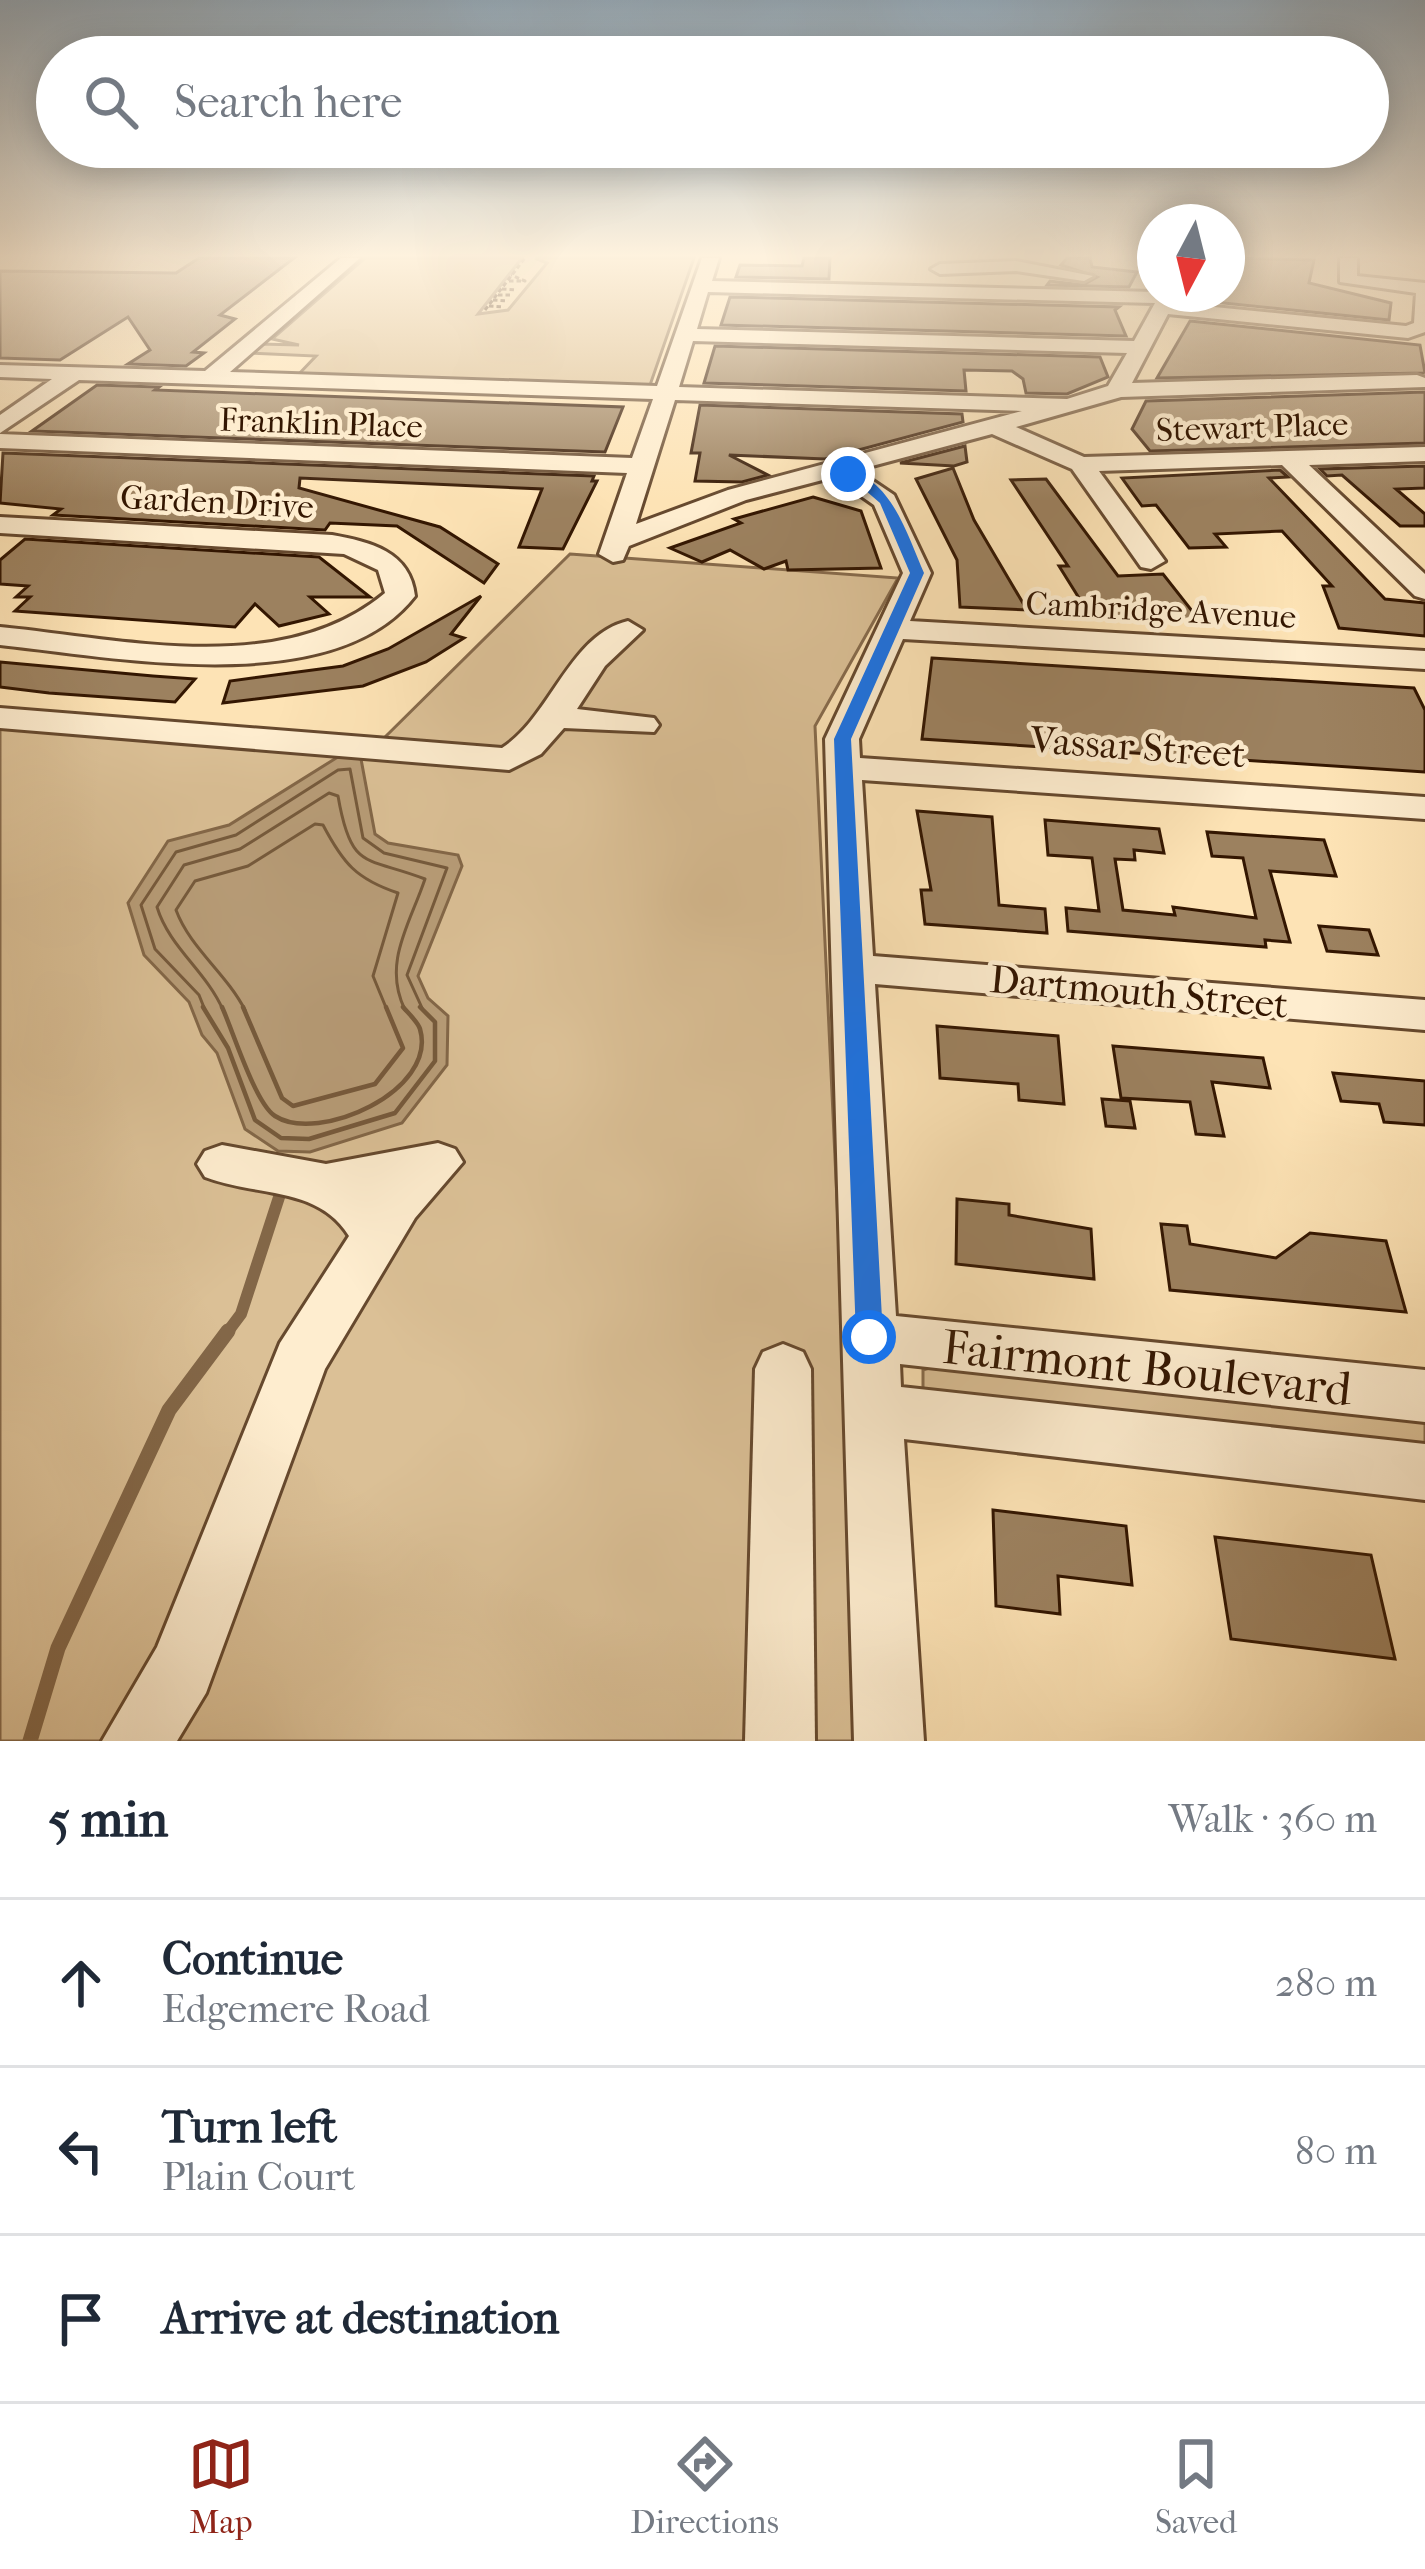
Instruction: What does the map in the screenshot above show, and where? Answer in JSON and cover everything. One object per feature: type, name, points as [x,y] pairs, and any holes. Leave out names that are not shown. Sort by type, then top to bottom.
[{"type":"street","points":[[208,380],[256,339]]},
{"type":"street","points":[[683,339],[615,548],[737,495],[1117,390],[1421,385]]},
{"type":"street","points":[[846,339],[1141,347]]},
{"type":"street","points":[[1117,390],[1144,339]]},
{"type":"street","points":[[1384,358],[1421,385]]},
{"type":"street","points":[[0,371],[1070,406]]},
{"type":"street","points":[[0,426],[73,374]]},
{"type":"street","points":[[994,426],[1081,464],[1151,561]]},
{"type":"street","name":"Franklin Place","points":[[0,441],[640,466]]},
{"type":"street","name":"Stewart Place","points":[[1081,464],[1425,454]]},
{"type":"street","points":[[1288,458],[1425,590]]},
{"type":"street","points":[[838,468],[885,501],[917,573],[842,739],[889,1741]]},
{"type":"street","name":"Garden Drive","points":[[0,525],[351,546],[391,564],[401,578],[400,596],[357,631],[273,651],[0,636]]},
{"type":"street","points":[[1380,548],[1425,546]]},
{"type":"street","name":"Cambridge Avenue","points":[[892,629],[1425,660]]},
{"type":"street","points":[[0,718],[489,760],[519,754],[559,717],[584,669],[628,630]]},
{"type":"street","points":[[559,717],[641,725]]},
{"type":"street","name":"Vassar Street","points":[[845,768],[1425,808]]},
{"type":"street","name":"Dartmouth Street","points":[[854,968],[1425,1015]]},
{"type":"street","points":[[137,1741],[182,1669],[300,1360],[397,1204],[437,1163],[279,1176],[348,1191],[377,1236]]},
{"type":"street","name":"Fairmont Boulevard","points":[[869,1337],[1425,1396]]},
{"type":"street","points":[[780,1741],[783,1369]]},
{"type":"street","name":"Fairmont Boulevard","points":[[876,1410],[1425,1472]]},
{"type":"shaded area","points":[[273,339],[666,339],[649,388],[295,378],[316,356],[251,353],[261,344],[299,345]]},
{"type":"shaded area","points":[[570,554],[898,578],[815,726],[862,1741],[0,1741],[0,709],[382,740]]},
{"type":"shaded area","points":[[939,1365],[1425,1418],[1425,1452],[923,1393],[923,1370]]},
{"type":"water","points":[[341,755],[361,759],[375,834],[388,843],[458,855],[462,866],[418,976],[428,998],[448,1016],[447,1065],[402,1123],[310,1152],[278,1151],[245,1129],[217,1053],[202,1035],[189,1002],[144,955],[128,903],[168,841],[229,825]]},
{"type":"building","points":[[0,339],[93,339],[60,360],[0,358]]},
{"type":"building","points":[[143,339],[209,339],[193,352],[204,353],[186,366],[128,364],[150,350]]},
{"type":"building","points":[[1179,339],[1365,339],[1420,345],[1425,373],[1157,378]]},
{"type":"building","points":[[715,346],[1100,357],[1108,377],[1067,394],[1026,393],[1023,379],[1012,371],[964,370],[966,391],[704,383]]},
{"type":"building","points":[[97,385],[623,407],[605,452],[32,431]]},
{"type":"building","points":[[1425,392],[1425,443],[1150,451],[1132,429],[1146,401]]},
{"type":"building","points":[[700,405],[962,414],[963,422],[825,459],[729,455],[768,475],[742,482],[695,481],[700,453],[691,453]]},
{"type":"building","points":[[965,446],[967,462],[954,466],[900,463]]},
{"type":"building","points":[[3,453],[594,476],[592,481],[597,481],[563,549],[519,547],[542,489],[300,478],[299,488],[440,527],[498,564],[484,583],[397,526],[330,523],[325,530],[53,515],[61,509],[0,503]]},
{"type":"building","points":[[1425,466],[1425,488],[1396,489],[1425,514],[1425,526],[1400,526],[1342,475],[1327,476],[1320,469]]},
{"type":"building","points":[[953,468],[974,520],[1027,610],[960,607],[957,560],[916,479]]},
{"type":"building","points":[[1280,470],[1288,477],[1269,478],[1385,599],[1425,603],[1425,636],[1339,628],[1323,586],[1332,586],[1282,531],[1215,534],[1226,547],[1189,548],[1156,505],[1142,506],[1122,478]]},
{"type":"building","points":[[1046,479],[1118,576],[1163,574],[1200,621],[1089,614],[1059,566],[1068,566],[1011,480]]},
{"type":"building","points":[[813,497],[861,511],[881,568],[788,570],[786,561],[764,569],[730,550],[702,562],[670,548],[741,523],[734,519]]},
{"type":"building","points":[[25,539],[319,557],[370,597],[310,597],[329,614],[279,626],[255,604],[235,627],[15,611],[30,597],[16,597],[28,586],[0,584],[0,560]]},
{"type":"building","points":[[481,596],[451,634],[464,638],[426,662],[363,686],[223,703],[230,681],[343,666],[388,649]]},
{"type":"building","points":[[932,658],[1414,688],[1425,710],[1425,772],[922,739]]},
{"type":"building","points":[[0,662],[195,679],[175,702],[49,693],[0,687]]},
{"type":"building","points":[[917,811],[992,817],[999,905],[1045,909],[1047,933],[925,924],[921,890],[931,890]]},
{"type":"building","points":[[1045,820],[1159,829],[1164,853],[1134,850],[1135,860],[1115,859],[1123,910],[1175,915],[1173,907],[1256,918],[1243,858],[1212,856],[1207,832],[1324,840],[1336,876],[1270,871],[1290,942],[1265,940],[1266,947],[1068,931],[1066,908],[1099,911],[1092,858],[1048,855]]},
{"type":"building","points":[[1319,926],[1369,930],[1378,955],[1327,951]]},
{"type":"building","points":[[937,1026],[1058,1036],[1064,1104],[1019,1100],[1018,1084],[940,1078]]},
{"type":"building","points":[[1113,1046],[1263,1058],[1270,1088],[1212,1082],[1224,1136],[1196,1134],[1190,1102],[1121,1098]]},
{"type":"building","points":[[1333,1073],[1425,1081],[1425,1125],[1384,1122],[1379,1104],[1341,1101]]},
{"type":"building","points":[[1102,1099],[1130,1101],[1135,1128],[1106,1126]]},
{"type":"building","points":[[957,1199],[1009,1204],[1009,1215],[1091,1229],[1094,1279],[956,1264]]},
{"type":"building","points":[[1161,1224],[1187,1226],[1190,1244],[1276,1258],[1310,1233],[1386,1241],[1406,1312],[1170,1290]]},
{"type":"building","points":[[993,1510],[1126,1526],[1132,1585],[1058,1576],[1060,1614],[996,1606]]},
{"type":"building","points":[[1215,1537],[1371,1555],[1395,1659],[1231,1639]]},
{"type":"waterway","points":[[226,1334],[241,1314],[282,1188]]},
{"type":"waterway","points":[[30,1741],[58,1648],[169,1410],[228,1331]]},
{"type":"route","points":[[848,474],[885,501],[917,573],[842,739],[869,1337]]}]
